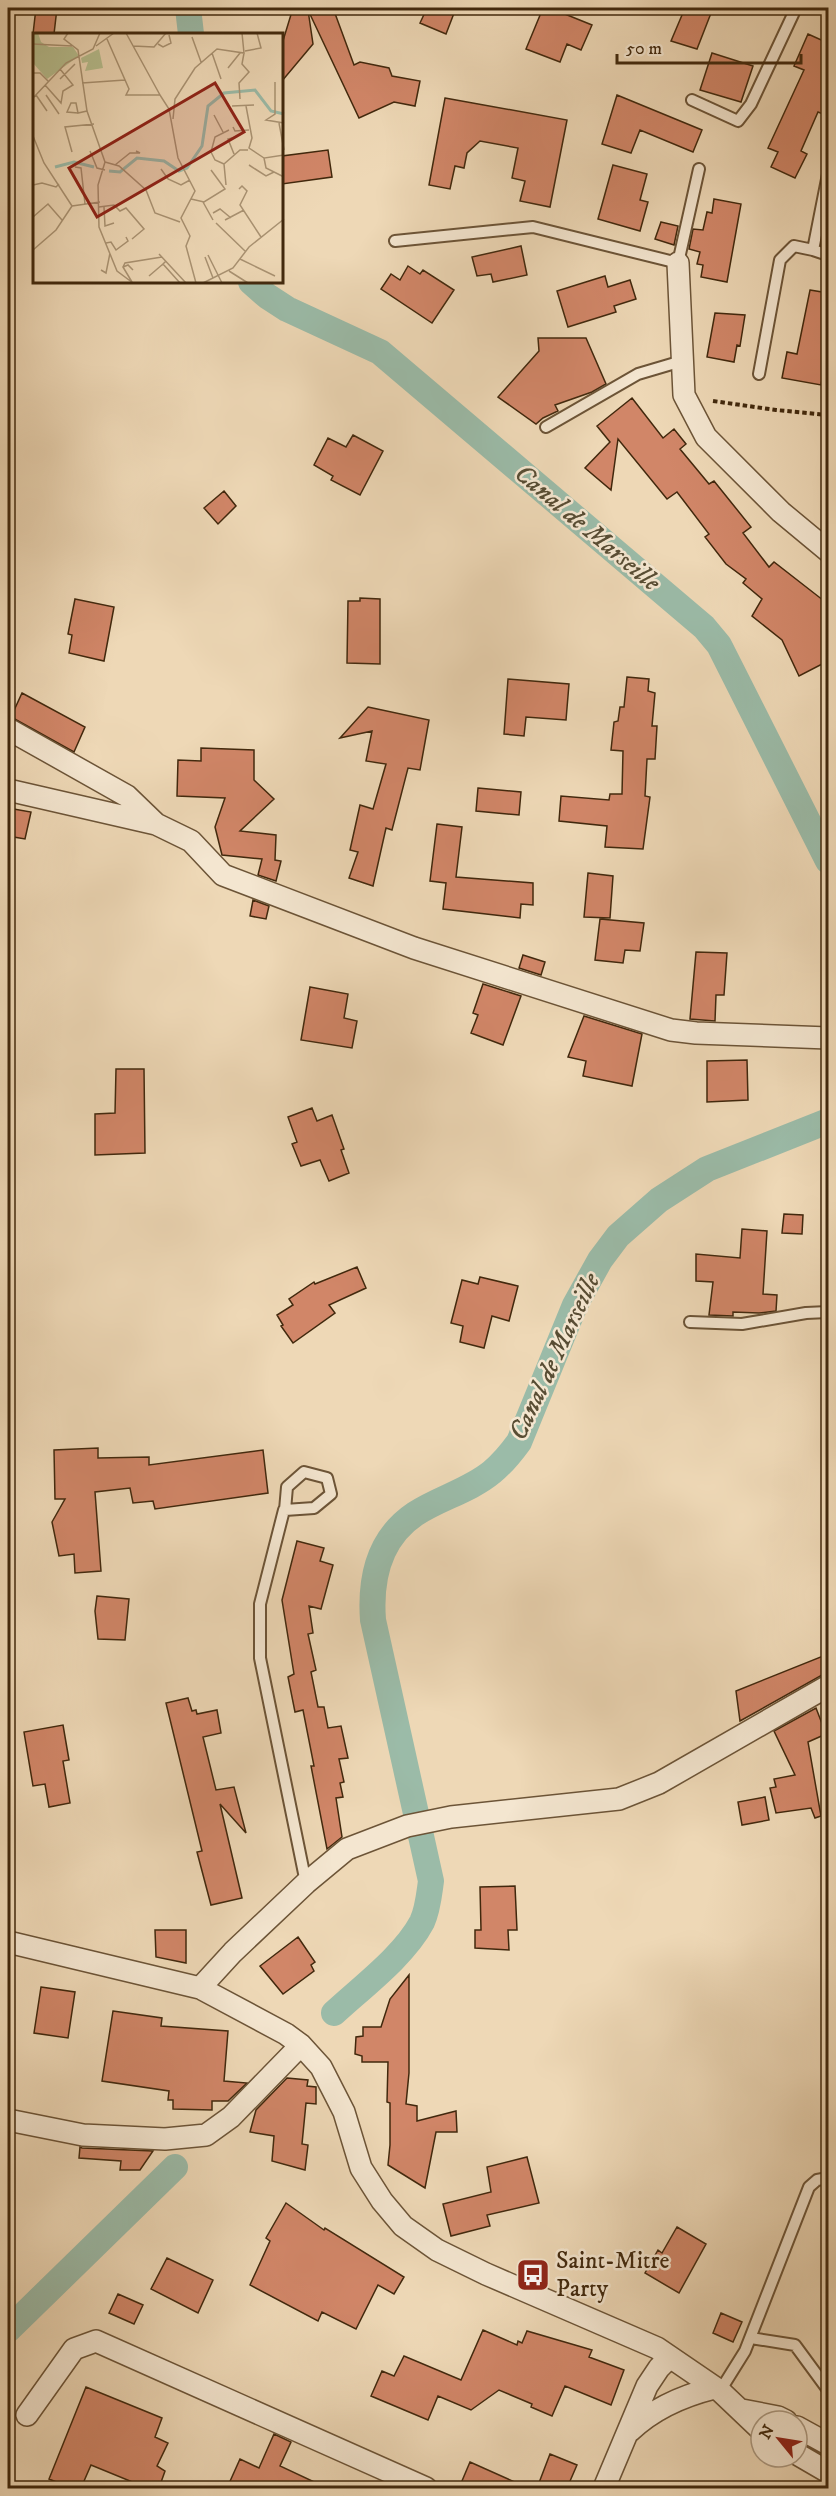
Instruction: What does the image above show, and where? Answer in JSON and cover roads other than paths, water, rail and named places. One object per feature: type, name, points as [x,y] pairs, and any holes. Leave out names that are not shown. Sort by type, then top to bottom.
[{"type":"street","points":[[678,263],[684,395],[706,436],[781,512],[828,551]]},
{"type":"street","points":[[8,729],[127,796],[156,824]]},
{"type":"street","points":[[8,790],[156,824],[191,841],[223,875],[414,948],[671,1030],[828,1038]]},
{"type":"street","points":[[200,1988],[233,1952],[306,1883],[347,1849],[407,1826],[451,1817],[619,1799],[659,1783],[828,1686]]},
{"type":"street","points":[[8,1942],[200,1988],[294,2040],[321,2067],[344,2112],[361,2168],[382,2201],[403,2226],[437,2250],[486,2274],[632,2335],[657,2348],[717,2389],[749,2417]]},
{"type":"street","points":[[8,2120],[83,2135],[165,2139],[206,2135],[231,2117],[294,2040]]},
{"type":"street","points":[[27,2415],[74,2349],[96,2341],[426,2488]]},
{"type":"street","points":[[604,2488],[647,2386],[669,2358]]},
{"type":"street","points":[[626,2435],[658,2409],[695,2393],[717,2389]]},
{"type":"street","points":[[742,2410],[749,2411]]},
{"type":"street","points":[[809,2434],[828,2444]]},
{"type":"street","points":[[809,2461],[828,2472]]},
{"type":"lane","points":[[692,100],[738,121],[752,104],[796,8]]},
{"type":"lane","points":[[395,241],[532,227],[678,263],[699,169]]},
{"type":"lane","points":[[813,250],[828,174]]},
{"type":"lane","points":[[759,374],[780,260],[794,246],[828,255]]},
{"type":"lane","points":[[546,427],[638,374],[682,361]]},
{"type":"lane","points":[[690,1322],[742,1324],[806,1313],[828,1312]]},
{"type":"lane","points":[[285,1510],[314,1508],[331,1494],[327,1478],[304,1472],[287,1487],[285,1510],[260,1604],[260,1658],[306,1883]]},
{"type":"lane","points":[[717,2389],[751,2338],[809,2187],[817,2180],[828,2178]]},
{"type":"lane","points":[[751,2338],[795,2345],[828,2390]]},
{"type":"waterway","name":"Canal de Marseille","points":[[188,8],[191,33]]},
{"type":"waterway","name":"Canal de Marseille","points":[[253,284],[287,309],[380,352],[704,627],[719,645],[828,861]]},
{"type":"waterway","name":"Canal de Marseille","points":[[334,2013],[394,1959],[414,1935],[426,1912],[431,1881],[373,1620],[375,1575],[392,1535],[415,1514],[483,1479],[507,1458],[519,1442],[575,1305],[600,1260],[618,1236],[659,1200],[707,1169],[828,1121]]},
{"type":"waterway","name":"Canal de Marseille","points":[[8,2330],[175,2167]]},
{"type":"place","name":"Saint-Mitre Party","points":[[533,2275]]}]
